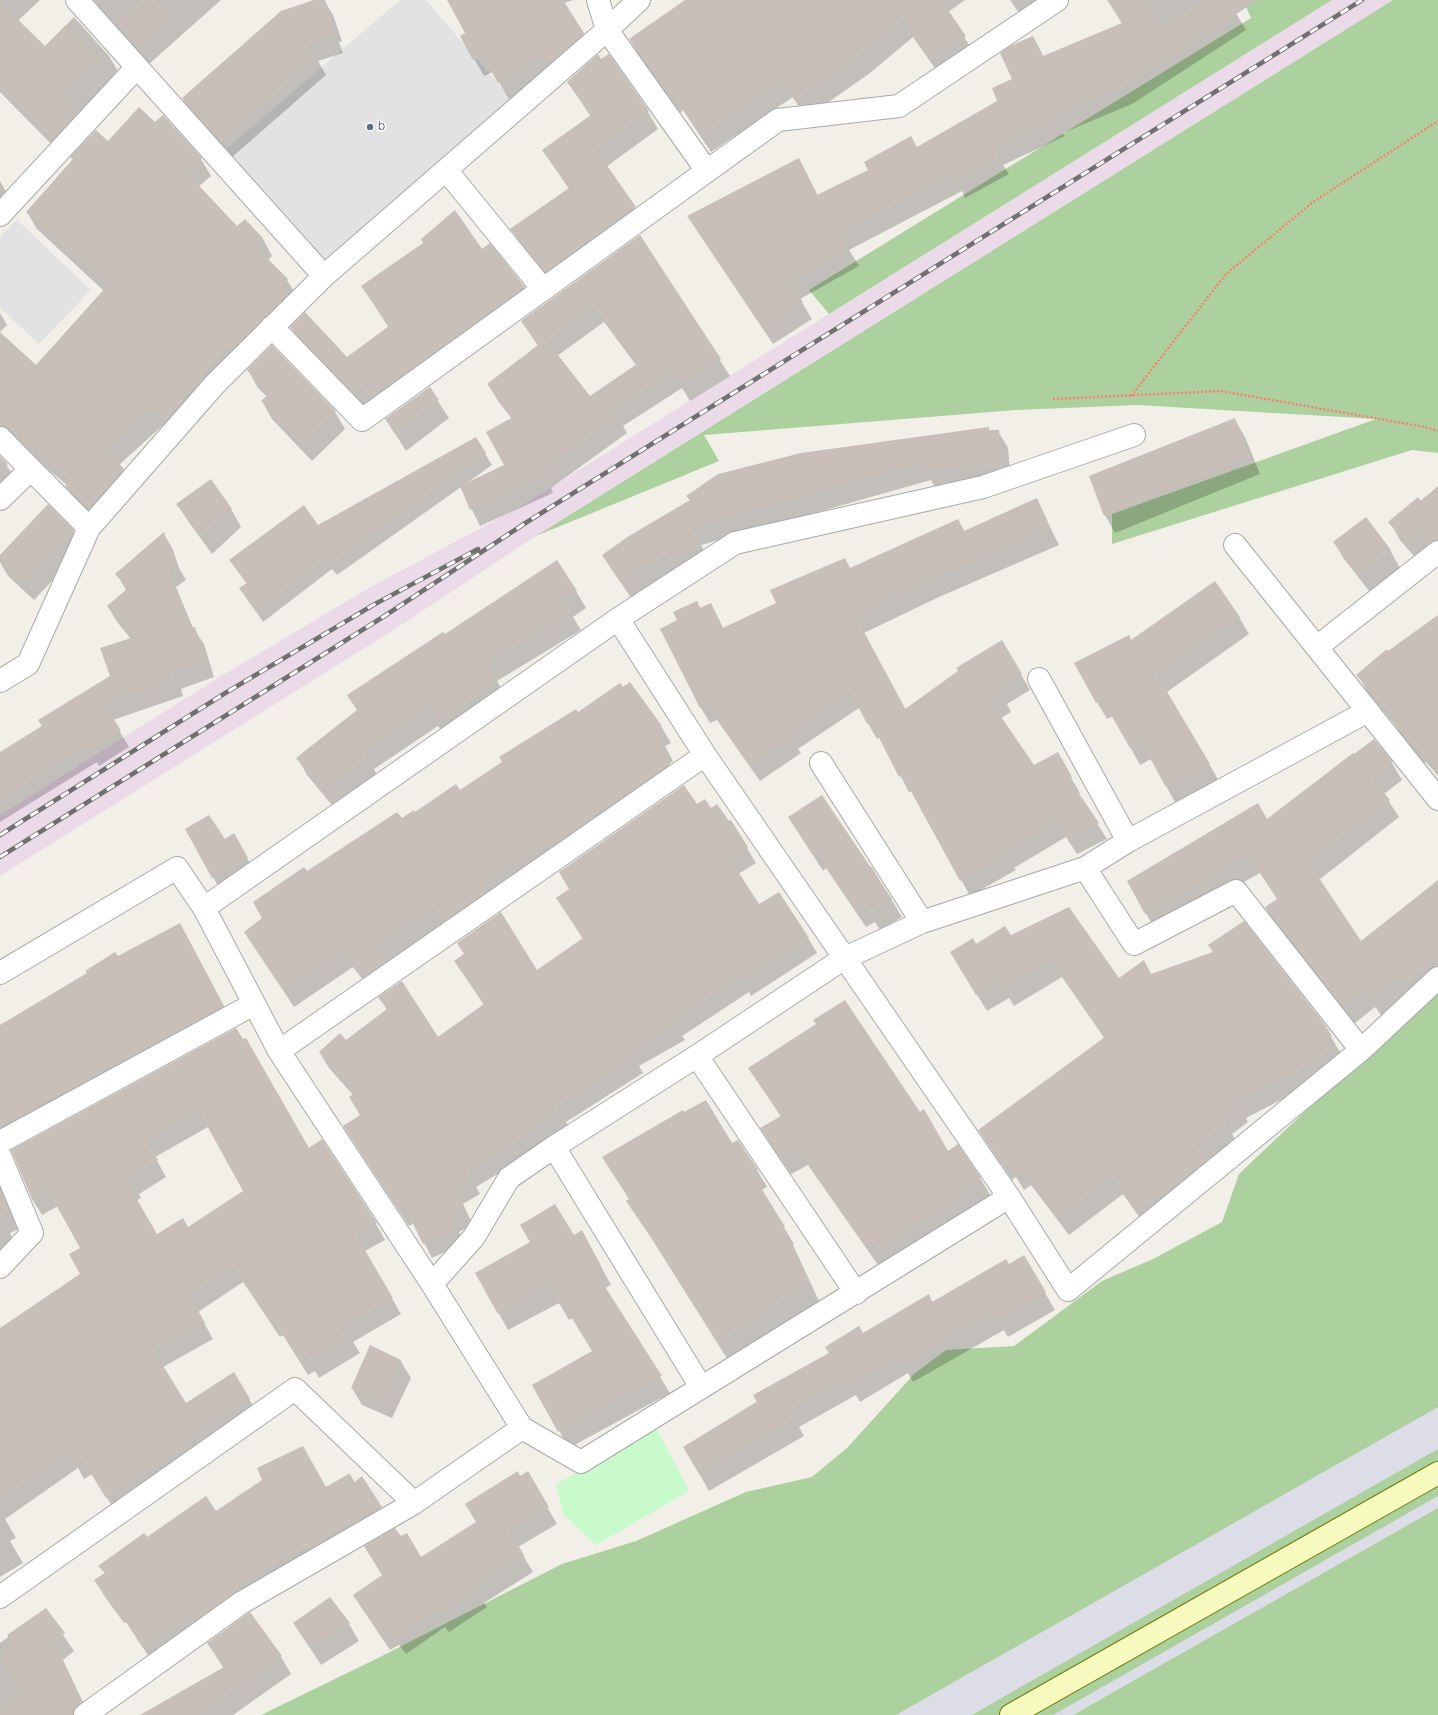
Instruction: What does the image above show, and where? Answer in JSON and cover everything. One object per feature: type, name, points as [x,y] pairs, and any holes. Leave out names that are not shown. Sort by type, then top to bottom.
[{"type":"street","points":[[77,0],[324,276]]},
{"type":"street","points":[[598,0],[608,30],[707,171]]},
{"type":"street","points":[[0,681],[28,664],[89,528],[215,384],[324,276],[608,30],[639,0]]},
{"type":"street","points":[[272,327],[362,420],[778,120],[900,106],[1057,0]]},
{"type":"street","points":[[0,215],[137,67]]},
{"type":"street","points":[[446,170],[543,289]]},
{"type":"street","points":[[204,908],[618,619],[735,543],[983,488],[1134,435]]},
{"type":"street","points":[[0,438],[89,528]]},
{"type":"street","points":[[0,499],[30,470]]},
{"type":"street","points":[[1235,545],[1438,799]]},
{"type":"street","points":[[1317,647],[1438,552]]},
{"type":"street","points":[[618,619],[705,755],[1009,1197],[1068,1290],[1360,1050],[1438,978]]},
{"type":"street","points":[[1039,679],[1128,841]]},
{"type":"street","points":[[432,1284],[474,1237],[509,1178],[554,1147],[697,1056],[844,959],[922,922],[1085,868],[1128,841],[1368,711]]},
{"type":"street","points":[[278,1051],[705,755]]},
{"type":"street","points":[[821,763],[922,922]]},
{"type":"street","points":[[0,973],[177,868],[204,908],[278,1051],[432,1284],[522,1428],[581,1462],[1009,1197]]},
{"type":"street","points":[[1085,868],[1134,944],[1236,891],[1360,1050]]},
{"type":"street","points":[[0,1142],[254,1004]]},
{"type":"street","points":[[697,1056],[856,1293]]},
{"type":"street","points":[[554,1147],[700,1387]]},
{"type":"street","points":[[0,1156],[32,1233],[0,1267]]},
{"type":"street","points":[[0,1597],[295,1389],[414,1503]]},
{"type":"street","points":[[86,1715],[241,1603],[414,1503],[522,1428]]},
{"type":"street","points":[[1011,1715],[1438,1473]]},
{"type":"path","points":[[1131,396],[1226,274],[1313,202],[1438,121]]},
{"type":"path","points":[[1054,400],[1221,391],[1426,427],[1438,431]]},
{"type":"shaded area","name":"b","points":[[400,0],[426,0],[515,103],[324,267],[224,151]]},
{"type":"shaded area","points":[[1332,0],[1393,0],[536,536],[392,631],[0,876],[0,815],[218,678],[367,589],[518,508]]},
{"type":"shaded area","points":[[17,220],[91,290],[39,344],[0,308],[0,237]]},
{"type":"shaded area","points":[[1438,1407],[1438,1449],[972,1715],[896,1715]]},
{"type":"shaded area","points":[[1438,1496],[1438,1508],[1073,1715],[1053,1715]]},
{"type":"green space","points":[[1243,0],[1332,0],[829,314],[809,290],[1251,18]]},
{"type":"green space","points":[[1393,0],[1438,0],[1438,453],[1412,450],[1112,544],[1112,514],[1376,419],[1137,405],[1016,410],[704,435],[719,461],[536,536]]},
{"type":"green space","points":[[1438,985],[1438,1715],[261,1715],[378,1658],[562,1564],[636,1541],[746,1492],[812,1477],[848,1447],[914,1374],[946,1350],[1014,1346],[1102,1281],[1153,1259],[1222,1222],[1239,1174]]},
{"type":"green space","points":[[657,1429],[689,1491],[596,1545],[563,1514],[556,1484]]},
{"type":"building","points":[[142,0],[156,0],[172,20],[138,49],[115,22]]},
{"type":"building","points":[[314,0],[325,0],[333,24],[330,25],[334,36],[306,45],[317,58],[221,142],[182,98],[281,11]]},
{"type":"building","points":[[447,0],[563,0],[584,33],[551,63],[546,55],[498,83],[482,55],[473,60],[460,36],[465,33]]},
{"type":"building","points":[[685,0],[941,0],[966,36],[931,61],[903,20],[860,55],[795,101],[782,81],[701,136],[673,94],[669,96],[629,39]]},
{"type":"building","points":[[1107,0],[1146,0],[1163,26],[1203,0],[1258,0],[1123,87],[1055,116],[1056,119],[995,148],[1000,157],[955,182],[951,175],[840,233],[850,249],[790,283],[803,302],[763,329],[687,216],[799,158],[817,195],[868,170],[864,162],[911,136],[917,147],[997,101],[992,88],[1012,79],[1000,53],[1010,46],[1033,36],[1043,56],[1122,23]]},
{"type":"building","points":[[0,2],[45,46],[66,25],[102,62],[64,100],[77,113],[53,139],[0,86]]},
{"type":"building","points":[[598,54],[601,59],[609,54],[649,111],[596,150],[636,207],[545,272],[510,229],[569,188],[542,150],[591,115],[567,82]]},
{"type":"building","points":[[139,107],[155,122],[163,115],[202,158],[186,172],[237,226],[245,219],[263,238],[255,246],[288,279],[281,286],[288,294],[230,352],[226,347],[166,421],[153,409],[107,450],[124,469],[88,510],[65,486],[70,480],[27,444],[25,446],[9,429],[0,426],[0,332],[36,365],[107,286],[26,212],[73,159],[70,157],[96,130],[108,141]]},
{"type":"building","points":[[455,210],[482,249],[490,243],[525,287],[371,398],[363,387],[355,394],[290,327],[305,312],[347,357],[389,326],[361,286],[423,243],[421,239]]},
{"type":"building","points":[[640,235],[721,359],[680,386],[672,373],[614,410],[618,417],[542,471],[544,476],[470,510],[460,486],[504,465],[486,432],[513,417],[487,384],[538,345],[521,321]],"holes":[[[594,307],[637,364],[590,396],[547,341]]]},
{"type":"building","points":[[272,345],[336,411],[301,444],[261,401],[269,394],[247,370]]},
{"type":"building","points":[[430,387],[439,400],[395,434],[385,419]]},
{"type":"building","points":[[1235,418],[1250,457],[1104,516],[1089,476]]},
{"type":"building","points":[[989,427],[989,430],[999,430],[1001,466],[956,468],[955,466],[923,469],[921,463],[692,528],[701,544],[670,562],[666,555],[649,565],[648,563],[620,582],[602,555],[629,536],[690,500],[686,496],[718,474],[801,453]]},
{"type":"building","points":[[476,437],[486,453],[330,565],[326,559],[256,612],[239,588],[247,583],[229,560],[304,505],[318,525]]},
{"type":"building","points":[[0,456],[8,464],[0,472]]},
{"type":"building","points":[[211,479],[232,509],[201,537],[176,504]]},
{"type":"building","points":[[1438,486],[1438,540],[1428,544],[1419,534],[1407,544],[1388,522],[1418,497],[1421,501]]},
{"type":"building","points":[[1037,498],[1051,529],[930,581],[856,617],[905,709],[958,671],[956,668],[1002,640],[1022,674],[998,688],[1003,696],[991,702],[1034,765],[1058,752],[1072,777],[1069,779],[1099,823],[1068,839],[1056,822],[1006,852],[1008,854],[960,881],[902,775],[899,777],[871,722],[867,724],[850,692],[790,733],[793,737],[750,766],[707,704],[700,708],[660,629],[677,620],[673,612],[697,601],[700,608],[711,603],[723,628],[776,603],[770,590],[845,558],[850,568],[958,519],[964,531]]},
{"type":"building","points":[[48,504],[74,530],[24,584],[0,561],[0,555]]},
{"type":"building","points":[[1366,517],[1391,550],[1359,575],[1333,542]]},
{"type":"building","points":[[164,532],[172,557],[177,564],[168,570],[191,628],[195,627],[206,661],[172,673],[174,680],[104,703],[121,731],[89,750],[86,746],[0,800],[0,752],[42,726],[38,720],[110,676],[100,648],[134,637],[107,606],[128,588],[115,574]]},
{"type":"building","points":[[557,560],[577,591],[563,600],[572,612],[488,663],[498,681],[438,723],[428,709],[365,752],[368,757],[333,785],[331,782],[321,789],[296,758],[357,710],[347,695],[443,632],[445,634]]},
{"type":"building","points":[[1215,581],[1240,617],[1157,675],[1210,764],[1166,787],[1141,742],[1130,748],[1102,699],[1096,703],[1074,663],[1129,635],[1131,640]]},
{"type":"building","points":[[1438,615],[1438,773],[1415,745],[1413,747],[1394,724],[1397,722],[1356,675],[1387,649],[1388,651]]},
{"type":"building","points":[[630,682],[662,726],[655,729],[664,743],[659,747],[670,764],[547,850],[544,845],[491,875],[493,878],[484,884],[488,890],[443,922],[434,908],[377,945],[388,960],[363,977],[343,950],[283,990],[244,932],[262,918],[253,902],[304,867],[307,871],[397,812],[402,818],[414,810],[415,812],[456,784],[460,790],[502,762],[499,757],[576,709],[578,712],[620,683],[623,687]]},
{"type":"building","points":[[1374,739],[1393,762],[1372,778],[1390,800],[1309,863],[1361,941],[1438,881],[1438,957],[1405,983],[1400,976],[1372,999],[1365,991],[1343,1007],[1265,907],[1277,899],[1249,856],[1145,914],[1127,881],[1258,803],[1267,819],[1353,753],[1354,754]]},
{"type":"building","points":[[684,785],[697,804],[705,799],[711,808],[717,804],[729,821],[731,820],[748,847],[730,859],[759,904],[779,892],[809,938],[742,981],[740,978],[674,1020],[677,1024],[631,1051],[635,1058],[558,1106],[560,1109],[535,1126],[537,1129],[468,1172],[472,1179],[455,1188],[465,1209],[451,1216],[456,1227],[423,1244],[405,1208],[399,1211],[343,1126],[360,1115],[349,1097],[355,1093],[319,1052],[340,1033],[346,1040],[387,1009],[378,997],[402,981],[438,1037],[484,1004],[454,961],[464,954],[457,943],[501,912],[537,970],[583,938],[556,898],[569,889],[559,872]]},
{"type":"building","points":[[822,795],[892,899],[870,914],[864,905],[856,910],[816,851],[812,854],[788,817]]},
{"type":"building","points":[[209,815],[225,839],[234,833],[248,858],[212,878],[185,829]]},
{"type":"building","points":[[1069,907],[1119,978],[1144,960],[1151,974],[1213,952],[1208,945],[1244,921],[1323,1022],[1332,1036],[1326,1041],[1331,1049],[1291,1077],[1290,1074],[1237,1101],[1239,1105],[1222,1117],[1227,1124],[1196,1145],[1207,1160],[1184,1179],[1137,1212],[1112,1178],[1058,1219],[1020,1169],[1014,1173],[1005,1161],[1001,1164],[978,1130],[1105,1037],[1051,960],[1003,990],[998,982],[976,995],[950,952],[973,938],[976,944],[1005,926],[1011,935]]},
{"type":"building","points":[[180,923],[224,1006],[0,1128],[0,1025],[87,973],[85,971],[115,952],[118,956]]},
{"type":"building","points":[[845,1000],[920,1112],[924,1109],[948,1151],[958,1144],[981,1178],[958,1193],[961,1196],[909,1227],[910,1228],[877,1250],[874,1244],[867,1248],[798,1148],[780,1158],[760,1128],[781,1116],[748,1068],[816,1024],[813,1020]]},
{"type":"building","points":[[236,1028],[243,1039],[246,1038],[309,1148],[322,1139],[377,1223],[356,1235],[393,1298],[337,1330],[351,1337],[309,1362],[305,1355],[298,1359],[273,1319],[270,1321],[233,1266],[190,1296],[205,1323],[154,1351],[186,1403],[234,1372],[250,1399],[182,1443],[186,1449],[141,1474],[106,1498],[82,1459],[74,1463],[68,1453],[0,1500],[0,1328],[80,1274],[69,1254],[80,1248],[48,1190],[32,1199],[11,1150]],"holes":[[[199,1111],[243,1191],[188,1227],[183,1218],[157,1234],[128,1184],[132,1181],[130,1177],[158,1160],[146,1141]]]},
{"type":"building","points":[[706,1100],[732,1143],[738,1140],[758,1170],[752,1173],[785,1227],[784,1228],[810,1283],[759,1316],[760,1318],[718,1343],[673,1270],[626,1201],[629,1199],[602,1157],[683,1110],[684,1112]]},
{"type":"building","points":[[0,1189],[10,1211],[0,1217]]},
{"type":"building","points":[[555,1204],[574,1235],[582,1230],[602,1268],[595,1271],[662,1376],[558,1432],[532,1385],[592,1351],[562,1302],[558,1304],[549,1286],[498,1314],[475,1273],[530,1242],[520,1225]]},
{"type":"building","points":[[1024,1255],[1046,1292],[997,1321],[993,1313],[903,1365],[897,1356],[849,1386],[845,1379],[790,1410],[795,1418],[699,1474],[683,1447],[757,1402],[753,1395],[829,1353],[825,1347],[859,1326],[863,1333],[929,1294],[932,1302],[1006,1259],[1009,1264]]},
{"type":"building","points":[[370,1345],[401,1360],[382,1402],[351,1388]]},
{"type":"building","points":[[303,1446],[326,1487],[350,1473],[341,1493],[362,1476],[382,1507],[351,1525],[349,1523],[321,1539],[318,1544],[308,1550],[306,1547],[282,1561],[281,1559],[234,1590],[236,1592],[193,1622],[189,1618],[143,1648],[115,1605],[113,1607],[94,1580],[105,1573],[98,1566],[144,1533],[147,1537],[206,1496],[216,1511],[262,1480],[257,1468]]},
{"type":"building","points":[[518,1471],[520,1476],[528,1471],[549,1507],[509,1530],[524,1555],[475,1586],[478,1590],[439,1616],[435,1611],[395,1638],[389,1629],[380,1635],[353,1595],[382,1575],[364,1546],[395,1528],[401,1536],[407,1533],[421,1557],[476,1522],[465,1504]]},
{"type":"building","points":[[330,1597],[350,1623],[310,1648],[293,1623]]},
{"type":"building","points":[[46,1608],[65,1633],[54,1642],[82,1702],[74,1710],[73,1715],[0,1715],[0,1708],[21,1693],[0,1659],[0,1656],[14,1644],[7,1635]]},
{"type":"building","points":[[250,1612],[282,1656],[199,1715],[140,1715],[224,1667],[207,1643]]},
{"type":"railway","points":[[0,857],[383,617],[527,522],[1362,0]]},
{"type":"railway","points":[[0,835],[227,692],[375,604],[478,549]]},
{"type":"place","name":"b","points":[[370,127]]}]
